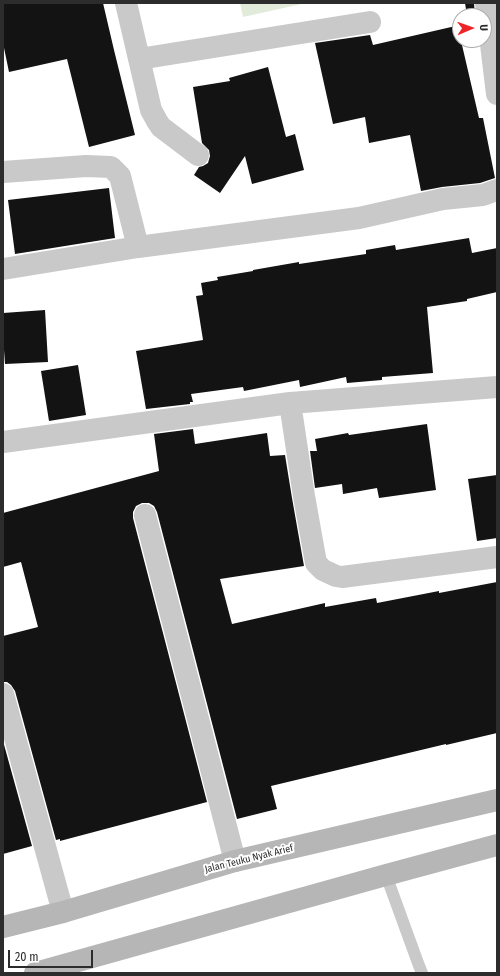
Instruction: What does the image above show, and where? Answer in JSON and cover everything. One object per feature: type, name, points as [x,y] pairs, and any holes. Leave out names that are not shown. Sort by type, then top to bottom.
[{"type":"main road","name":"Jalan Teuku Nyak Arief","points":[[3,927],[63,912],[235,861],[497,800]]},
{"type":"main road","points":[[35,973],[497,845]]},
{"type":"street","points":[[126,3],[151,110],[156,121],[161,127],[198,155]]},
{"type":"street","points":[[486,3],[497,94]]},
{"type":"street","points":[[139,59],[370,22]]},
{"type":"street","points":[[3,172],[86,166],[111,167],[120,176],[138,247]]},
{"type":"street","points":[[3,269],[138,247],[359,218],[443,198],[483,195],[497,190]]},
{"type":"street","points":[[3,442],[290,403],[497,387]]},
{"type":"street","points":[[290,403],[316,563],[323,570],[342,577],[497,557]]},
{"type":"street","points":[[145,515],[235,861]]},
{"type":"street","points":[[3,694],[63,912]]},
{"type":"lane","points":[[386,875],[422,973]]},
{"type":"green space","points":[[240,3],[306,3],[243,17]]},
{"type":"building","points":[[3,3],[103,3],[135,135],[89,147],[67,59],[9,72],[3,43]]},
{"type":"building","points":[[465,3],[474,3],[474,8],[466,8]]},
{"type":"building","points":[[452,27],[452,48],[463,48],[479,118],[483,118],[495,178],[480,183],[421,191],[410,135],[369,143],[365,117],[333,124],[315,43],[370,35],[373,45]]},
{"type":"building","points":[[268,67],[286,137],[295,134],[304,170],[252,184],[245,156],[220,193],[194,175],[199,167],[208,163],[210,156],[209,150],[202,143],[193,87],[230,81],[229,78]]},
{"type":"building","points":[[109,188],[115,238],[15,254],[8,200]]},
{"type":"building","points":[[469,238],[472,253],[497,248],[497,292],[467,299],[467,301],[427,307],[433,373],[382,377],[382,380],[347,383],[346,377],[300,387],[299,380],[244,391],[243,387],[191,394],[193,402],[190,402],[190,404],[146,409],[136,351],[203,340],[196,296],[203,295],[201,283],[218,280],[217,277],[253,270],[299,262],[299,264],[366,254],[366,250],[395,245],[396,250]]},
{"type":"building","points":[[45,310],[48,362],[5,364],[3,313]]},
{"type":"building","points":[[78,365],[86,415],[49,421],[41,371]]},
{"type":"building","points":[[427,424],[436,490],[379,498],[377,488],[343,494],[342,484],[315,488],[310,451],[317,451],[315,439],[348,433],[349,435]]},
{"type":"building","points":[[193,429],[195,444],[267,433],[270,456],[285,455],[304,566],[220,579],[232,624],[325,603],[325,607],[376,598],[377,603],[497,582],[497,733],[271,786],[277,809],[237,819],[157,512],[154,506],[149,503],[142,503],[136,506],[133,512],[133,518],[207,802],[60,841],[60,839],[56,840],[15,691],[7,682],[3,682],[3,636],[38,627],[21,562],[3,567],[3,513],[159,471],[154,434]]},
{"type":"building","points":[[497,475],[497,538],[477,541],[468,479]]},
{"type":"building","points":[[3,741],[32,846],[3,854]]}]
